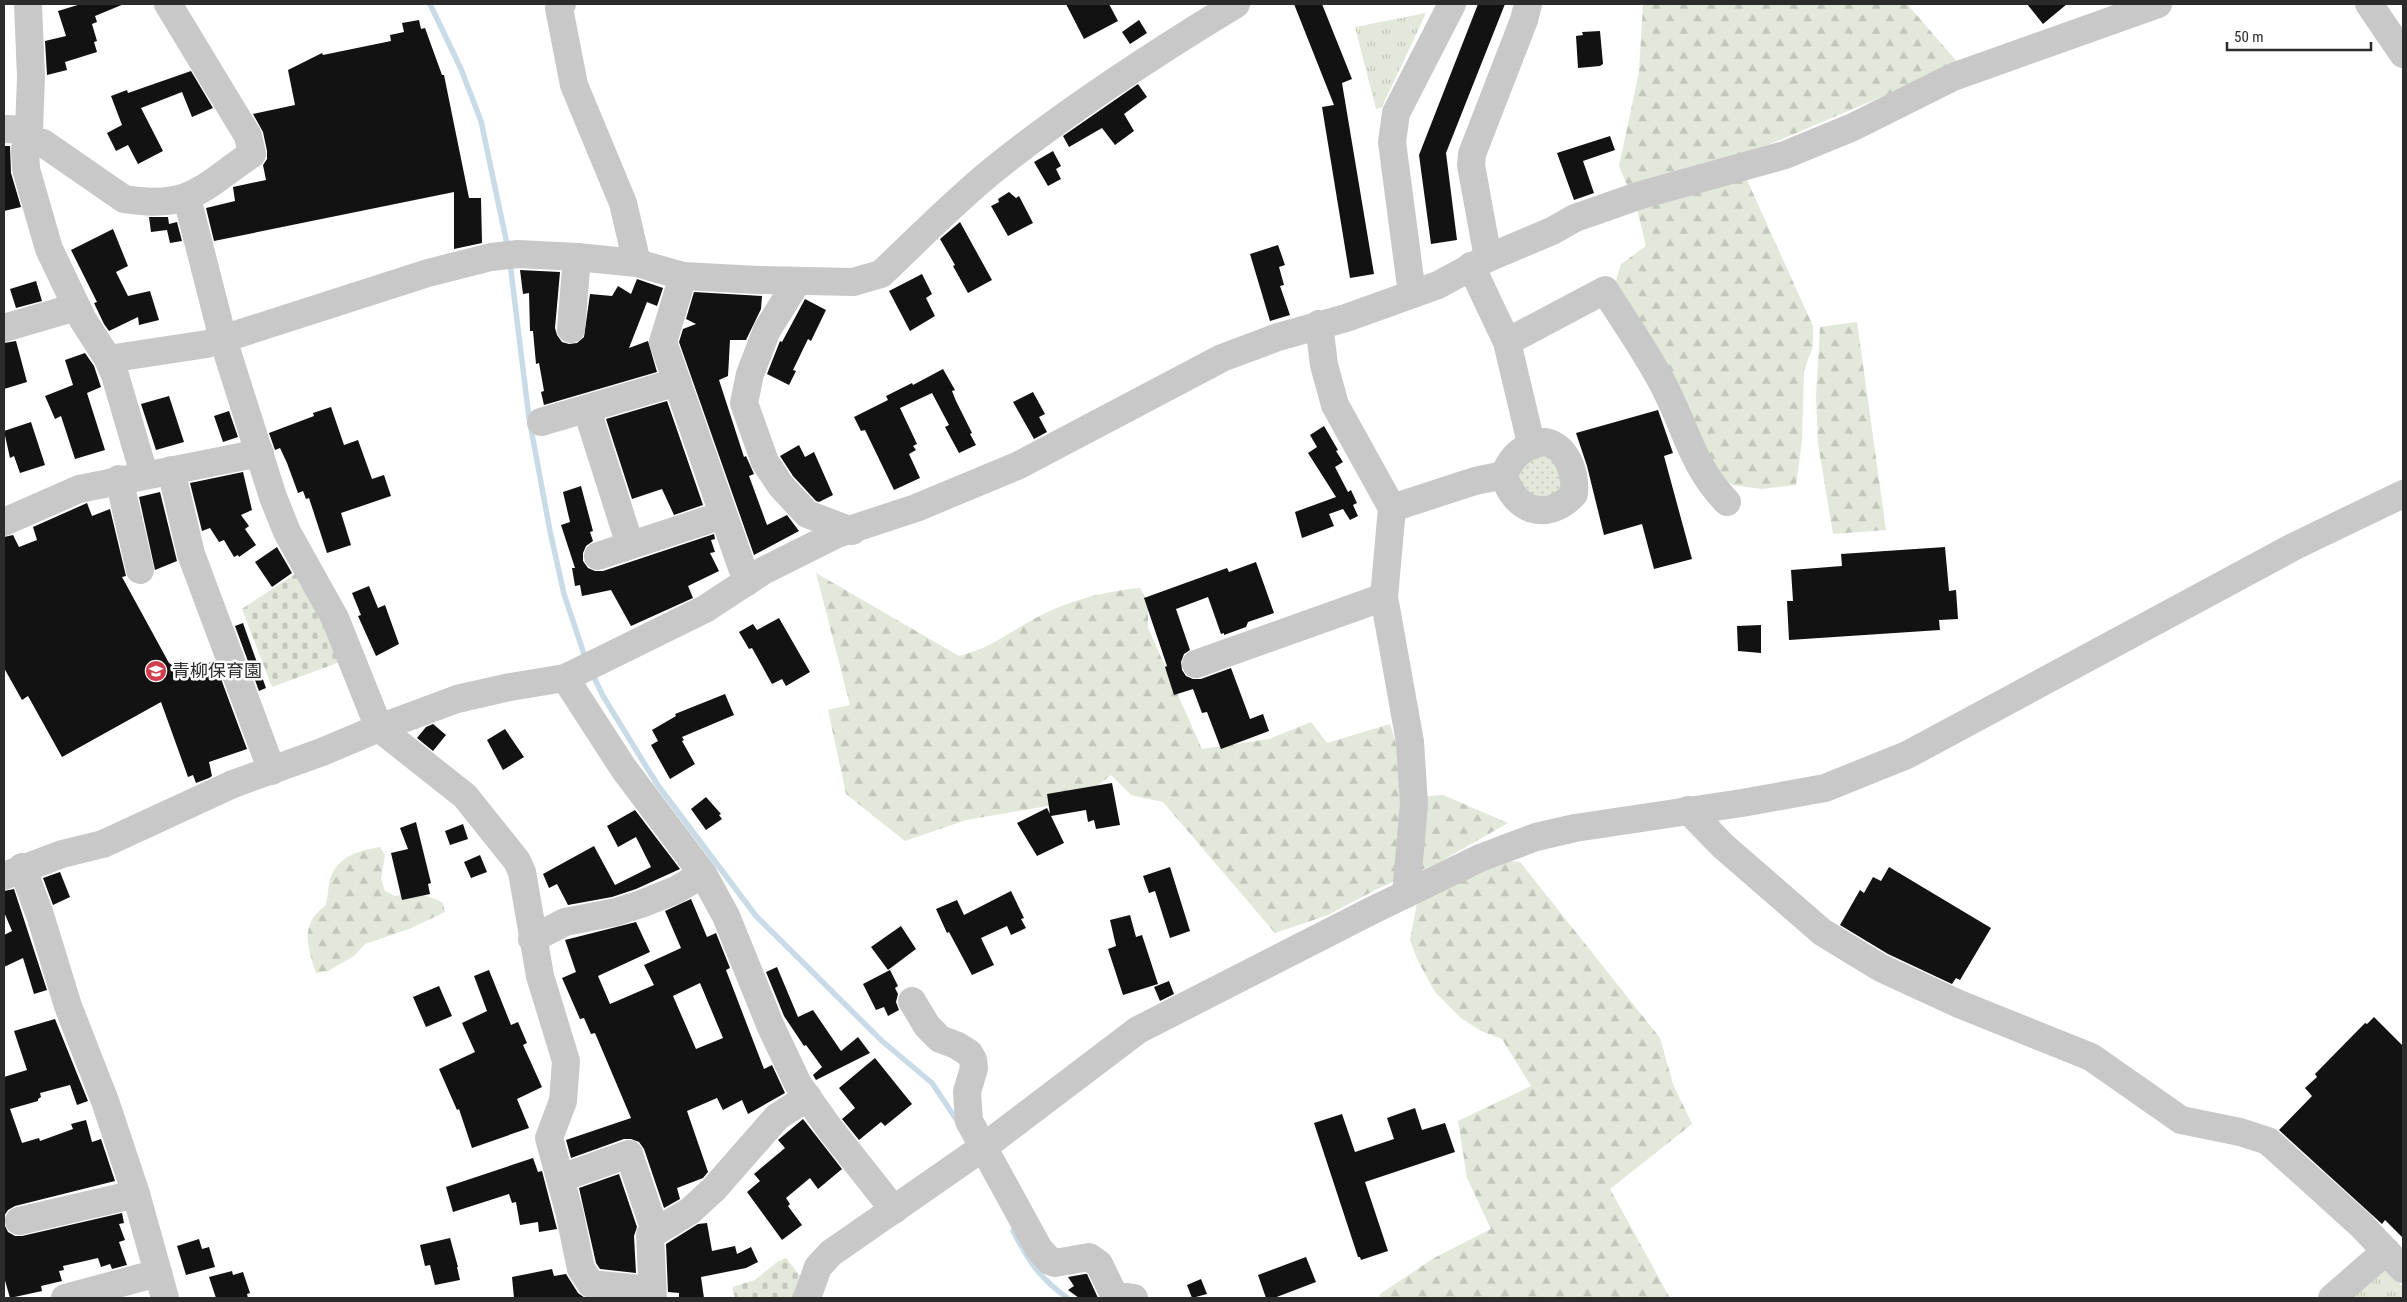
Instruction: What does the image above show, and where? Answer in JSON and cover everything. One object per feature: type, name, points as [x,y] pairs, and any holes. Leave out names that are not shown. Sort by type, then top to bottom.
[{"type":"street","points":[[28,4],[31,77],[20,133],[25,149],[26,169],[49,249],[76,307],[108,359],[115,375],[131,477],[140,570]]},
{"type":"street","points":[[20,133],[43,143],[124,199],[170,202],[187,198],[208,187],[252,154],[248,136],[168,4]]},
{"type":"street","points":[[562,4],[559,8],[574,85],[623,203],[637,263]]},
{"type":"street","points":[[108,359],[207,344],[428,274],[505,256],[576,258],[637,263],[683,276],[797,282],[853,282],[881,274],[991,172],[1018,151],[1120,77],[1236,4]]},
{"type":"street","points":[[1412,294],[1392,142],[1396,113],[1452,4]]},
{"type":"street","points":[[1528,4],[1524,20],[1472,154],[1471,165],[1480,262],[1507,342],[1531,443]]},
{"type":"street","points":[[65,1298],[161,1286],[136,1194],[68,1006],[40,915],[13,872],[62,854],[103,844],[233,784],[272,771],[458,699],[577,673],[705,609],[763,571],[837,534],[852,531],[916,508],[1017,466],[1222,358],[1318,324],[1346,318],[1438,285],[1480,262],[1552,231],[1575,218],[1641,195],[1785,155],[1853,127],[1953,77],[2158,4]]},
{"type":"street","points":[[2369,4],[2403,54]]},
{"type":"street","points":[[187,198],[223,339],[273,497],[287,532],[335,618],[379,728],[465,796],[517,861],[524,881],[532,939],[540,976],[566,1061],[562,1101],[549,1138],[561,1178],[581,1269],[591,1284],[652,1294],[649,1241],[655,1231],[690,1211],[714,1189],[777,1117],[808,1097]]},
{"type":"street","points":[[571,329],[576,258]]},
{"type":"street","points":[[683,276],[663,342],[747,582]]},
{"type":"street","points":[[797,282],[767,330],[750,374],[744,403],[765,462],[781,486],[807,514],[852,531]]},
{"type":"street","points":[[1507,342],[1605,290],[1666,390],[1700,469],[1710,484],[1727,502]]},
{"type":"street","points":[[4,328],[76,307]]},
{"type":"street","points":[[1318,324],[1324,365],[1335,405],[1392,508],[1384,597],[1410,742],[1414,804],[1406,894]]},
{"type":"street","points":[[541,422],[587,410],[676,382]]},
{"type":"street","points":[[587,410],[630,545]]},
{"type":"street","points":[[1392,508],[1475,481],[1504,474],[1513,457],[1531,443],[1546,442],[1556,444],[1562,450],[1568,462],[1574,485],[1574,494],[1559,506],[1548,509],[1537,510],[1526,507],[1511,492],[1504,474]]},
{"type":"street","points":[[4,522],[79,488],[260,453]]},
{"type":"street","points":[[171,470],[191,554],[272,771]]},
{"type":"street","points":[[807,1298],[818,1267],[831,1253],[976,1152],[1138,1030],[1406,894],[1480,858],[1536,837],[1575,828],[1742,803],[1825,788],[1908,755],[2296,546],[2403,494]]},
{"type":"street","points":[[598,556],[723,515]]},
{"type":"street","points":[[1196,664],[1384,597]]},
{"type":"street","points":[[577,673],[624,769],[703,874],[726,916],[771,1027],[798,1084],[894,1210]]},
{"type":"street","points":[[1688,810],[1723,846],[1822,932],[1881,968],[1951,1000],[2091,1057],[2181,1120],[2240,1132],[2268,1141],[2361,1225],[2394,1260],[2332,1298]]},
{"type":"street","points":[[532,939],[565,922],[616,912],[641,904],[676,890],[703,874]]},
{"type":"street","points":[[912,1001],[927,1026],[940,1039],[956,1044],[969,1054],[973,1060],[974,1068],[967,1092],[967,1108],[976,1152],[1032,1238],[1050,1261],[1062,1263],[1089,1257],[1099,1264],[1114,1294],[1134,1298]]},
{"type":"street","points":[[561,1178],[630,1154],[655,1231]]},
{"type":"street","points":[[19,1221],[136,1194]]},
{"type":"green space","points":[[1643,4],[1907,4],[1959,64],[1737,158],[1813,326],[1813,346],[1804,371],[1802,441],[1796,485],[1762,489],[1732,485],[1713,472],[1615,284],[1621,264],[1646,246],[1637,209],[1619,166],[1639,72]]},
{"type":"green space","points":[[1426,13],[1382,107],[1376,109],[1355,27]]},
{"type":"green space","points":[[1857,322],[1886,530],[1833,534],[1818,444],[1816,396],[1820,327]]},
{"type":"green space","points":[[1546,450],[1567,487],[1542,500],[1527,490],[1521,482],[1519,464]]},
{"type":"green space","points":[[301,570],[343,661],[272,687],[242,609]]},
{"type":"green space","points":[[816,573],[959,656],[986,646],[1040,616],[1067,604],[1096,595],[1140,588],[1148,602],[1148,628],[1202,749],[1269,739],[1311,722],[1327,743],[1390,724],[1398,750],[1402,798],[1443,795],[1508,823],[1438,863],[1379,888],[1328,915],[1275,933],[1163,802],[1131,795],[1111,775],[1077,801],[966,820],[905,841],[846,794],[828,710],[850,705]]},
{"type":"green space","points":[[380,847],[385,855],[381,879],[385,891],[395,896],[416,892],[437,899],[443,903],[445,912],[409,929],[365,944],[354,956],[328,971],[316,973],[308,945],[309,929],[317,913],[325,906],[332,874],[342,861],[355,853]]},
{"type":"green space","points":[[1495,860],[1520,862],[1660,1038],[1673,1084],[1692,1124],[1610,1189],[1670,1298],[1379,1298],[1380,1294],[1434,1258],[1491,1229],[1467,1178],[1458,1121],[1531,1086],[1502,1039],[1481,1031],[1461,1018],[1435,992],[1417,959],[1410,940],[1417,903]]},
{"type":"green space","points":[[786,1258],[801,1277],[795,1298],[735,1298],[732,1287],[755,1280],[777,1262]]},
{"type":"green space","points":[[2383,1265],[2403,1287],[2403,1298],[2346,1298]]},
{"type":"building","points":[[81,4],[124,4],[95,16],[97,22],[92,24],[97,41],[94,42],[97,52],[65,62],[67,70],[47,75],[45,41],[66,36],[58,11]]},
{"type":"building","points":[[1066,4],[1109,4],[1118,21],[1084,39]]},
{"type":"building","points":[[1294,4],[1322,4],[1352,79],[1342,83],[1374,274],[1350,278],[1322,107],[1334,105]]},
{"type":"building","points":[[1478,4],[1505,4],[1446,153],[1457,240],[1431,244],[1419,155]]},
{"type":"building","points":[[2027,4],[2067,4],[2043,24]]},
{"type":"building","points":[[419,20],[421,29],[425,28],[442,75],[444,75],[469,198],[481,198],[482,243],[454,249],[454,192],[214,241],[206,208],[235,201],[233,187],[266,180],[263,165],[267,159],[267,151],[263,132],[253,114],[295,105],[288,70],[322,53],[323,55],[391,41],[390,35],[404,32],[402,23]]},
{"type":"building","points":[[1139,20],[1147,33],[1130,44],[1122,32]]},
{"type":"building","points":[[1600,31],[1603,64],[1600,66],[1578,68],[1576,36],[1583,35],[1582,32]]},
{"type":"building","points":[[191,71],[213,108],[192,117],[182,92],[141,108],[163,151],[138,164],[128,145],[116,151],[107,133],[122,125],[111,96],[127,90],[128,93]]},
{"type":"building","points":[[1138,84],[1147,97],[1124,114],[1134,131],[1115,145],[1102,128],[1069,147],[1063,136]]},
{"type":"building","points":[[1610,136],[1615,150],[1583,161],[1594,193],[1574,200],[1557,153]]},
{"type":"building","points":[[4,146],[10,146],[11,173],[21,207],[4,211]]},
{"type":"building","points":[[1053,151],[1061,166],[1056,169],[1061,179],[1048,186],[1034,162]]},
{"type":"building","points":[[1009,192],[1016,198],[1019,196],[1033,223],[1008,236],[991,206],[999,202],[998,199]]},
{"type":"building","points":[[149,217],[168,217],[169,224],[177,222],[182,241],[170,243],[167,230],[151,232]]},
{"type":"building","points":[[960,222],[992,280],[968,293],[940,239]]},
{"type":"building","points":[[113,229],[128,266],[116,272],[128,296],[150,291],[159,320],[139,325],[138,317],[109,331],[94,303],[97,302],[71,250]]},
{"type":"building","points":[[1278,245],[1285,265],[1279,267],[1284,285],[1280,286],[1290,315],[1270,321],[1250,254]]},
{"type":"building","points":[[520,270],[560,272],[555,328],[562,342],[569,344],[577,343],[584,337],[590,294],[612,296],[618,286],[631,294],[637,279],[663,288],[657,306],[647,302],[629,348],[648,341],[657,372],[544,405],[541,392],[544,391],[539,363],[536,364],[533,331],[530,331],[529,293],[523,294]]},
{"type":"building","points":[[922,274],[932,294],[926,298],[935,316],[910,331],[889,291]]},
{"type":"building","points":[[36,281],[42,301],[16,308],[10,289]]},
{"type":"building","points":[[694,292],[762,296],[761,309],[746,340],[730,340],[728,376],[719,380],[744,457],[746,456],[754,474],[749,476],[767,525],[787,515],[799,531],[754,555],[679,342],[683,329],[696,324],[686,319]]},
{"type":"building","points":[[805,299],[826,310],[811,341],[808,339],[793,370],[796,371],[789,385],[767,374],[780,341],[782,342]]},
{"type":"building","points":[[16,341],[27,382],[4,389],[4,343]]},
{"type":"building","points":[[85,353],[94,366],[101,387],[87,393],[105,450],[75,459],[61,416],[55,419],[45,396],[73,385],[65,360]]},
{"type":"building","points":[[943,369],[955,390],[952,391],[976,445],[959,453],[945,427],[949,425],[932,393],[900,408],[917,444],[913,446],[916,450],[909,454],[920,478],[894,490],[865,430],[861,431],[854,417],[888,400],[886,396],[912,383],[913,385]]},
{"type":"building","points":[[1033,392],[1045,414],[1039,417],[1047,432],[1034,439],[1013,402]]},
{"type":"building","points":[[169,396],[184,442],[156,450],[141,404]]},
{"type":"building","points":[[667,401],[703,505],[674,515],[662,489],[632,499],[606,419]]},
{"type":"building","points":[[331,407],[344,445],[358,440],[372,479],[384,475],[391,496],[341,513],[351,545],[327,553],[309,498],[306,499],[303,491],[298,493],[280,448],[275,450],[269,433],[314,416],[313,413]]},
{"type":"building","points":[[1658,410],[1673,453],[1664,456],[1692,559],[1654,569],[1642,524],[1604,535],[1587,466],[1576,433]]},
{"type":"building","points":[[229,411],[238,437],[223,442],[214,416]]},
{"type":"building","points":[[31,422],[45,465],[20,473],[14,456],[10,458],[4,431]]},
{"type":"building","points":[[1324,426],[1343,462],[1335,467],[1348,492],[1351,490],[1357,503],[1353,505],[1358,516],[1350,520],[1343,509],[1329,514],[1334,526],[1302,538],[1295,512],[1336,497],[1308,453],[1317,447],[1310,435]]},
{"type":"building","points":[[799,445],[805,457],[814,452],[833,495],[819,502],[816,501],[793,476],[780,456]]},
{"type":"building","points":[[243,472],[252,510],[241,515],[249,526],[245,529],[256,545],[239,557],[238,555],[234,557],[224,540],[219,542],[210,528],[202,531],[190,483]]},
{"type":"building","points":[[581,486],[593,531],[590,532],[593,541],[586,546],[583,553],[583,561],[588,568],[595,571],[603,571],[714,534],[715,539],[711,540],[715,552],[710,553],[719,571],[688,586],[693,598],[631,626],[611,590],[582,596],[580,585],[575,586],[572,568],[575,568],[561,525],[570,522],[563,492]]},
{"type":"building","points":[[160,492],[177,561],[155,570],[139,497]]},
{"type":"building","points":[[87,503],[92,516],[110,509],[126,576],[122,577],[169,663],[189,675],[214,660],[247,749],[209,762],[212,776],[209,778],[196,783],[193,775],[188,777],[161,702],[62,757],[28,696],[22,700],[4,668],[4,537],[13,535],[19,547],[37,540],[33,527]]},
{"type":"building","points":[[277,547],[292,573],[272,587],[255,562]]},
{"type":"building","points":[[1945,547],[1949,591],[1956,590],[1958,619],[1939,620],[1940,630],[1789,640],[1787,601],[1793,601],[1791,570],[1842,566],[1841,554]]},
{"type":"building","points":[[1256,562],[1274,613],[1248,622],[1246,627],[1224,635],[1224,633],[1221,634],[1208,597],[1176,609],[1190,650],[1184,654],[1181,662],[1182,670],[1186,676],[1193,679],[1201,679],[1231,668],[1250,719],[1263,714],[1269,731],[1221,749],[1207,712],[1202,713],[1193,689],[1174,695],[1165,667],[1167,666],[1144,598],[1227,568],[1229,572]]},
{"type":"building","points":[[369,586],[378,608],[385,605],[399,644],[376,656],[358,616],[361,615],[352,593]]},
{"type":"building","points":[[779,618],[810,672],[786,686],[782,679],[772,684],[752,648],[749,649],[739,632],[753,624],[757,630]]},
{"type":"building","points":[[243,623],[266,688],[259,691],[235,626]]},
{"type":"building","points":[[1761,625],[1761,653],[1738,651],[1737,626]]},
{"type":"building","points":[[725,694],[734,715],[682,737],[684,740],[682,741],[695,764],[670,779],[651,745],[658,741],[652,730],[676,716],[675,714]]},
{"type":"building","points":[[433,724],[446,735],[433,751],[417,738],[426,727]]},
{"type":"building","points":[[505,729],[524,757],[503,770],[487,740]]},
{"type":"building","points":[[1112,783],[1120,825],[1096,829],[1094,820],[1088,822],[1086,810],[1051,816],[1064,843],[1037,856],[1017,823],[1047,808],[1050,814],[1047,794]]},
{"type":"building","points":[[706,797],[721,814],[719,815],[722,819],[706,830],[691,809]]},
{"type":"building","points":[[635,810],[680,869],[636,889],[612,897],[568,905],[557,884],[549,888],[543,874],[594,846],[615,885],[651,867],[636,837],[618,847],[607,826]]},
{"type":"building","points":[[416,822],[431,883],[428,884],[430,894],[402,900],[391,853],[408,849],[400,828]]},
{"type":"building","points":[[463,824],[468,839],[450,845],[445,831]]},
{"type":"building","points":[[480,855],[487,872],[471,878],[464,862]]},
{"type":"building","points":[[1170,867],[1190,931],[1170,938],[1155,891],[1149,893],[1143,876]]},
{"type":"building","points":[[1889,867],[1991,928],[1960,980],[1956,978],[1952,984],[1888,954],[1840,925],[1860,890],[1864,893],[1873,877],[1881,881]]},
{"type":"building","points":[[60,872],[70,897],[53,905],[43,878]]},
{"type":"building","points":[[14,889],[47,990],[34,994],[23,958],[4,967],[4,935],[12,931],[4,912],[4,891]]},
{"type":"building","points":[[1011,891],[1024,918],[1021,919],[1026,928],[1011,935],[1007,926],[981,938],[994,965],[972,975],[949,932],[947,933],[936,909],[957,900],[964,915]]},
{"type":"building","points":[[691,899],[707,937],[716,933],[730,968],[726,970],[764,1069],[772,1065],[785,1093],[748,1114],[742,1100],[723,1110],[717,1098],[687,1111],[708,1172],[703,1178],[677,1188],[680,1199],[664,1208],[644,1149],[639,1142],[624,1139],[571,1158],[566,1140],[631,1118],[595,1033],[591,1034],[584,1018],[580,1019],[562,978],[576,972],[565,940],[636,922],[650,952],[598,976],[610,1004],[654,985],[644,965],[681,948],[665,911]],"holes":[[[700,983],[723,1038],[696,1049],[673,996]]]},
{"type":"building","points":[[1130,915],[1136,937],[1142,935],[1158,984],[1123,995],[1108,949],[1116,946],[1110,920]]},
{"type":"building","points":[[901,926],[916,949],[888,970],[871,947]]},
{"type":"building","points":[[777,967],[798,1017],[813,1010],[841,1051],[858,1037],[870,1053],[816,1080],[813,1075],[822,1067],[806,1045],[804,1046],[784,1016],[766,972]]},
{"type":"building","points":[[489,970],[511,1025],[518,1022],[527,1043],[523,1045],[542,1087],[517,1099],[529,1128],[472,1148],[459,1109],[457,1110],[439,1069],[475,1052],[462,1023],[487,1011],[474,976]]},
{"type":"building","points":[[890,970],[898,986],[895,988],[898,994],[896,1002],[899,1010],[888,1016],[884,1007],[876,1010],[863,984]]},
{"type":"building","points":[[1169,981],[1174,994],[1160,1001],[1154,987]]},
{"type":"building","points":[[439,986],[452,1016],[426,1027],[413,997]]},
{"type":"building","points":[[2374,1017],[2403,1046],[2403,1238],[2385,1220],[2382,1224],[2279,1130],[2312,1096],[2305,1088],[2317,1077],[2315,1074],[2365,1023],[2367,1024]]},
{"type":"building","points":[[55,1019],[88,1101],[77,1105],[70,1085],[40,1093],[41,1097],[38,1101],[10,1109],[22,1143],[39,1138],[40,1141],[73,1129],[71,1124],[86,1120],[92,1142],[101,1139],[115,1181],[15,1206],[8,1210],[4,1216],[4,1077],[27,1070],[14,1031]]},
{"type":"building","points":[[875,1058],[912,1104],[885,1126],[881,1122],[859,1140],[842,1119],[855,1108],[839,1088]]},
{"type":"building","points":[[1415,1108],[1422,1130],[1445,1123],[1455,1152],[1365,1182],[1388,1251],[1361,1260],[1358,1257],[1314,1123],[1342,1114],[1355,1152],[1394,1139],[1387,1118]]},
{"type":"building","points":[[803,1119],[842,1169],[818,1189],[810,1178],[786,1198],[790,1204],[788,1206],[802,1225],[782,1240],[747,1192],[760,1181],[754,1174],[785,1148],[778,1140]]},
{"type":"building","points":[[533,1158],[538,1172],[542,1171],[557,1229],[539,1232],[538,1222],[520,1225],[516,1202],[512,1203],[509,1194],[453,1212],[446,1187]]},
{"type":"building","points":[[619,1174],[637,1227],[634,1236],[636,1273],[600,1269],[596,1263],[579,1188]]},
{"type":"building","points":[[122,1213],[124,1223],[119,1224],[125,1240],[119,1242],[127,1265],[112,1269],[110,1264],[101,1267],[98,1258],[63,1266],[64,1270],[59,1271],[62,1281],[41,1286],[42,1291],[10,1298],[4,1277],[4,1224],[8,1232],[15,1236],[22,1236]]},
{"type":"building","points":[[707,1223],[712,1251],[735,1246],[737,1254],[751,1247],[758,1262],[746,1268],[701,1277],[704,1298],[679,1298],[679,1293],[668,1292],[666,1244],[698,1224]]},
{"type":"building","points":[[450,1238],[460,1280],[435,1285],[430,1265],[425,1266],[420,1245]]},
{"type":"building","points":[[199,1239],[202,1249],[209,1247],[215,1267],[186,1275],[177,1246]]},
{"type":"building","points":[[1306,1257],[1316,1282],[1274,1298],[1266,1298],[1258,1275]]},
{"type":"building","points":[[552,1269],[554,1276],[566,1274],[578,1293],[585,1298],[514,1298],[512,1277]]},
{"type":"building","points":[[232,1271],[233,1275],[243,1272],[250,1293],[247,1294],[248,1298],[216,1298],[209,1277]]},
{"type":"building","points":[[1087,1274],[1098,1298],[1079,1298],[1068,1290],[1074,1286],[1068,1277]]},
{"type":"building","points":[[1201,1279],[1207,1294],[1192,1298],[1187,1285]]},
{"type":"waterway","points":[[430,4],[461,69],[481,121],[508,249]]},
{"type":"waterway","points":[[510,263],[529,418],[550,531],[564,594],[586,660]]},
{"type":"waterway","points":[[592,673],[603,696],[657,784],[756,916],[882,1041],[932,1083],[958,1122]]},
{"type":"waterway","points":[[1013,1231],[1042,1276],[1067,1298]]},
{"type":"place","name":"青柳保育園","points":[[156,671]]}]
